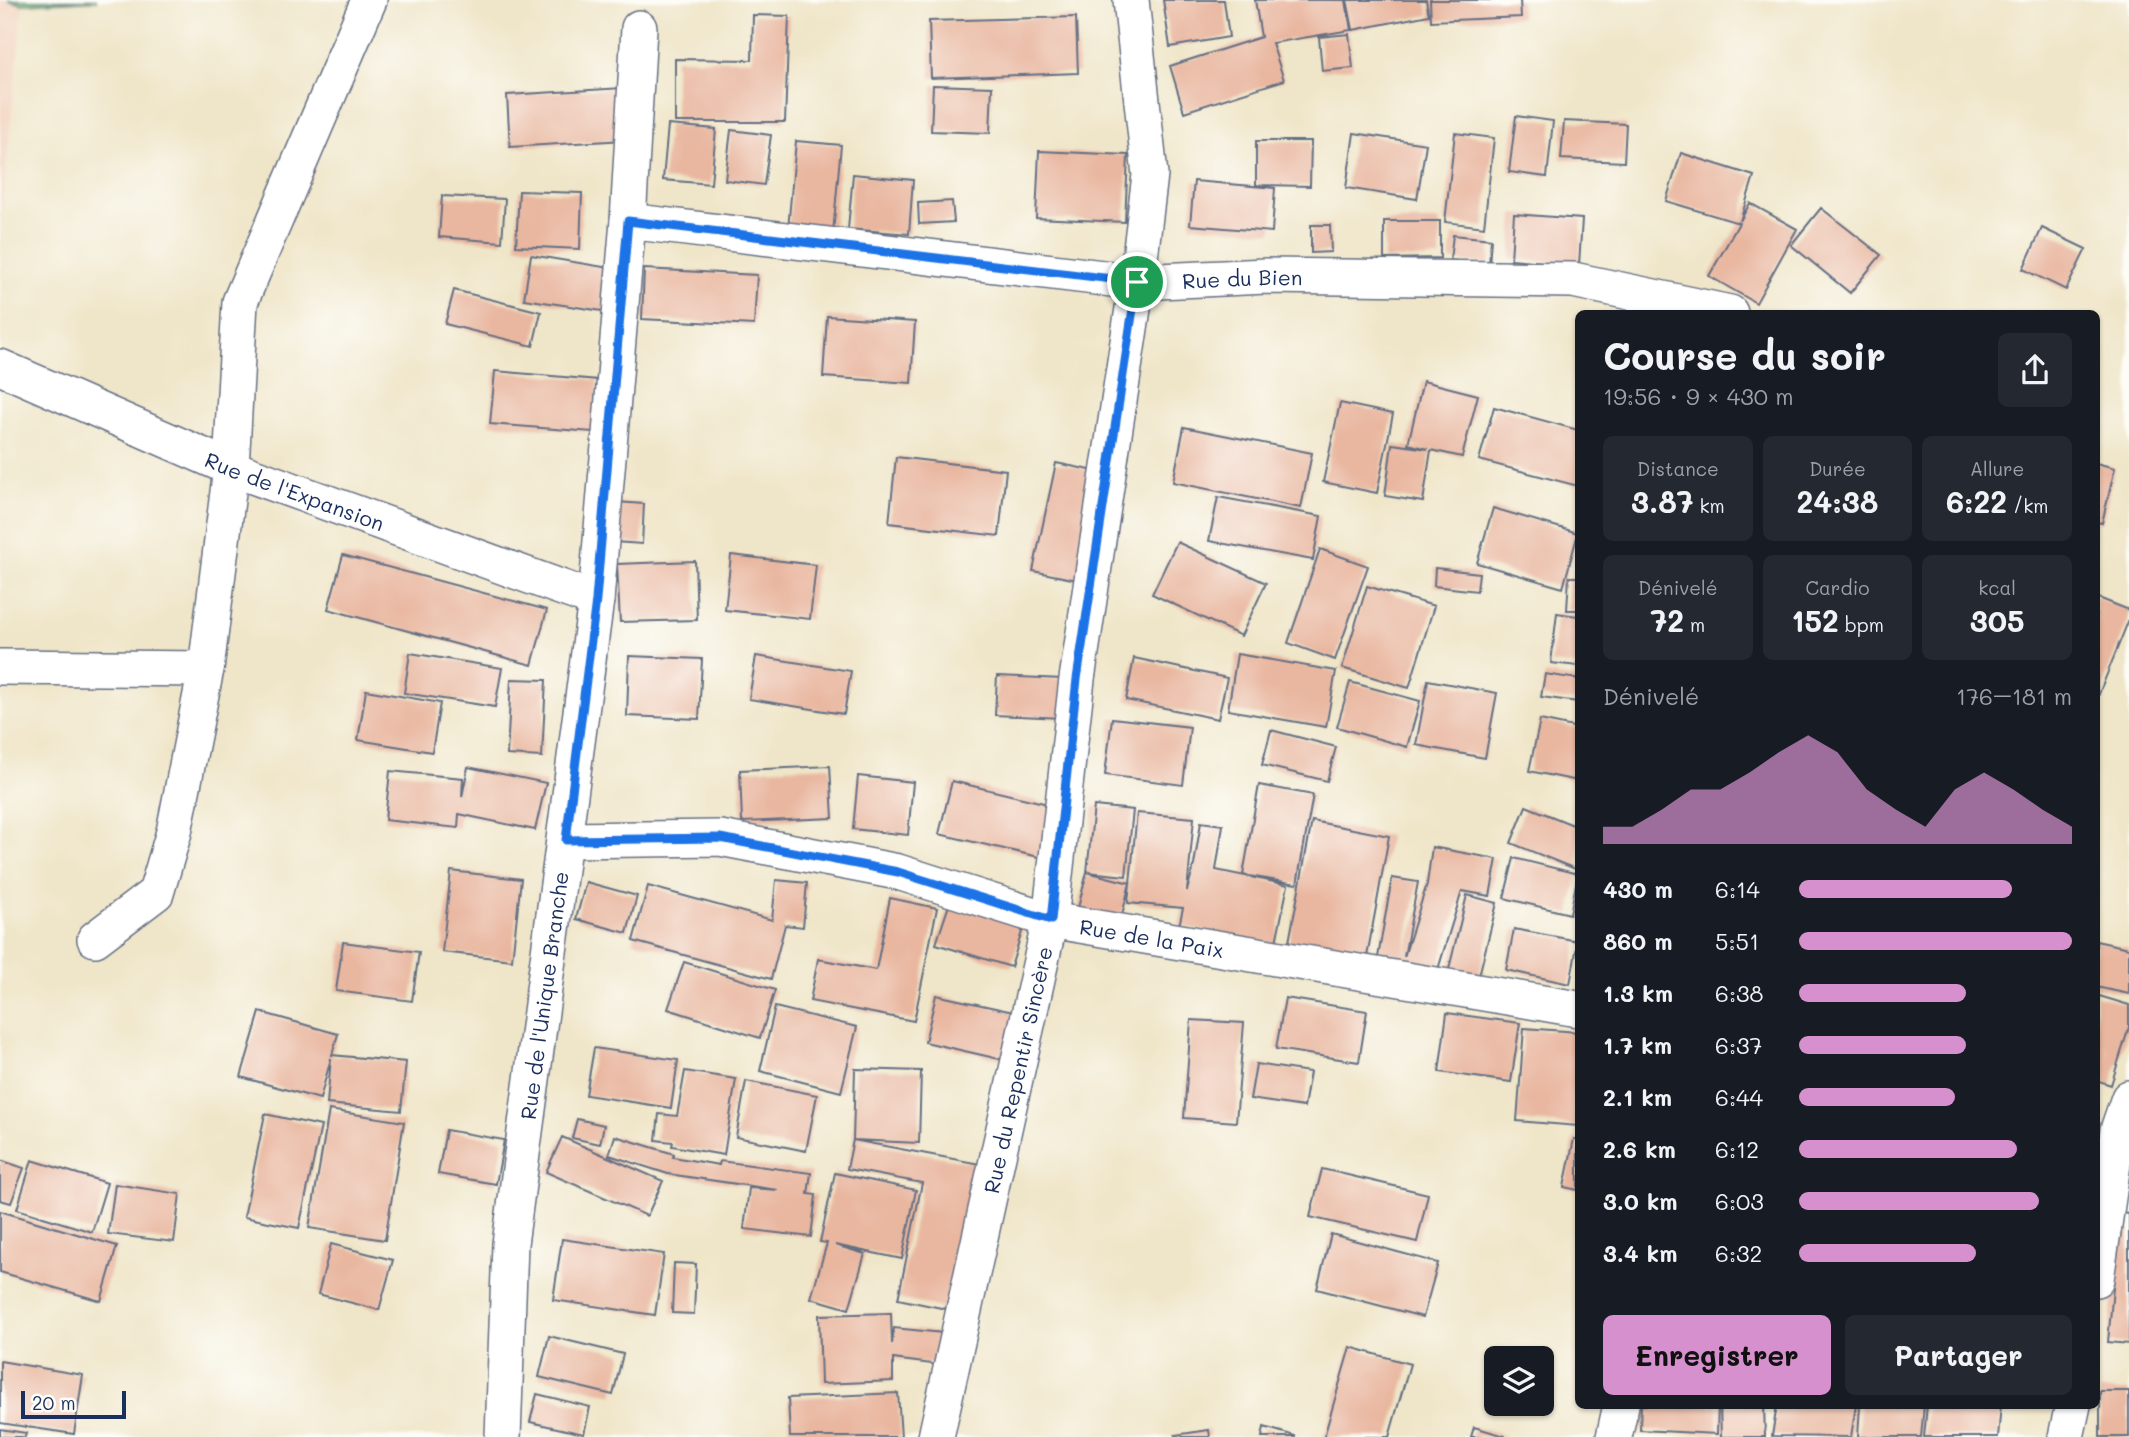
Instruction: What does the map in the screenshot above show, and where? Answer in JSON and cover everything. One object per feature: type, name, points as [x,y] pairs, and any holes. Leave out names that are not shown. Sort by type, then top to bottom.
[{"type":"street","points":[[95,939],[156,893],[174,832],[206,669],[232,468],[240,302],[369,0]]},
{"type":"street","name":"Rue du Repentir Sincère","points":[[936,1437],[1051,920],[1077,679],[1137,282],[1150,175],[1131,0]]},
{"type":"street","name":"Rue de l'Unique Branche","points":[[503,1437],[510,1244],[596,600],[628,221],[639,28]]},
{"type":"street","name":"Rue du Bien","points":[[628,221],[1137,282],[1266,276],[1573,280],[1716,310]]},
{"type":"street","name":"Rue de l'Expansion","points":[[0,367],[232,468],[596,600]]},
{"type":"street","points":[[0,667],[206,669]]},
{"type":"street","name":"Rue de la Paix","points":[[566,840],[720,838],[898,872],[1051,920],[1575,1008]]},
{"type":"street","points":[[2100,1250],[2118,1122]]},
{"type":"street","points":[[1614,1437],[1620,1409]]},
{"type":"street","points":[[2066,1437],[2072,1409]]},
{"type":"shaded area","points":[[0,0],[23,4],[0,226]]},
{"type":"green space","points":[[7,0],[97,0],[23,4]]},
{"type":"building","points":[[1163,0],[1224,0],[1229,37],[1170,47]]},
{"type":"building","points":[[1255,0],[1346,0],[1351,30],[1272,43],[1284,80],[1184,112],[1170,66],[1261,37]]},
{"type":"building","points":[[1347,0],[1426,0],[1429,15],[1353,30]]},
{"type":"building","points":[[1430,0],[1520,0],[1521,17],[1431,21]]},
{"type":"building","points":[[753,15],[789,16],[785,122],[675,122],[675,59],[752,60]]},
{"type":"building","points":[[1076,17],[1078,73],[931,78],[929,21]]},
{"type":"building","points":[[1349,34],[1353,68],[1322,71],[1319,37]]},
{"type":"building","points":[[933,85],[992,87],[990,133],[931,131]]},
{"type":"building","points":[[623,88],[625,140],[510,147],[507,95]]},
{"type":"building","points":[[1516,116],[1553,121],[1547,177],[1509,172]]},
{"type":"building","points":[[1564,121],[1626,124],[1624,162],[1561,159]]},
{"type":"building","points":[[668,125],[716,129],[711,184],[663,180]]},
{"type":"building","points":[[731,130],[771,135],[764,185],[725,180]]},
{"type":"building","points":[[1354,133],[1426,144],[1417,199],[1346,188]]},
{"type":"building","points":[[1455,133],[1494,138],[1484,227],[1445,222]]},
{"type":"building","points":[[796,141],[841,145],[833,233],[788,229]]},
{"type":"building","points":[[1256,141],[1311,141],[1310,186],[1256,185]]},
{"type":"building","points":[[1039,151],[1128,155],[1125,222],[1036,218]]},
{"type":"building","points":[[1681,153],[1754,176],[1740,221],[1750,203],[1797,229],[1756,303],[1709,276],[1739,223],[1666,201]]},
{"type":"building","points":[[853,174],[913,180],[909,234],[848,229]]},
{"type":"building","points":[[1194,181],[1275,188],[1272,232],[1190,225]]},
{"type":"building","points":[[519,191],[582,193],[580,249],[516,246]]},
{"type":"building","points":[[442,196],[505,199],[502,242],[439,237]]},
{"type":"building","points":[[952,201],[954,222],[919,224],[918,203]]},
{"type":"building","points":[[1821,208],[1881,255],[1850,293],[1791,245]]},
{"type":"building","points":[[1514,214],[1582,219],[1579,265],[1511,259]]},
{"type":"building","points":[[1384,221],[1440,221],[1440,258],[1384,259]]},
{"type":"building","points":[[1311,225],[1330,225],[1331,252],[1311,253]]},
{"type":"building","points":[[2042,228],[2086,249],[2066,290],[2023,269]]},
{"type":"building","points":[[1453,235],[1491,239],[1489,265],[1450,260]]},
{"type":"building","points":[[531,255],[616,269],[609,312],[524,299]]},
{"type":"building","points":[[644,269],[757,275],[754,325],[642,319]]},
{"type":"building","points":[[454,290],[541,312],[533,346],[445,324]]},
{"type":"building","points":[[827,316],[915,322],[911,383],[823,377]]},
{"type":"building","points":[[495,371],[598,380],[593,432],[490,424]]},
{"type":"building","points":[[1423,381],[1478,395],[1462,457],[1431,450],[1423,502],[1385,496],[1392,444],[1428,449],[1408,444]]},
{"type":"building","points":[[1340,403],[1393,414],[1377,493],[1323,482]]},
{"type":"building","points":[[1494,407],[1575,429],[1575,485],[1479,460]]},
{"type":"building","points":[[1184,427],[1312,453],[1301,508],[1173,482]]},
{"type":"building","points":[[896,457],[1006,470],[999,536],[889,523]]},
{"type":"building","points":[[1056,463],[1110,474],[1087,582],[1033,571]]},
{"type":"building","points":[[2100,464],[2115,468],[2100,523]]},
{"type":"building","points":[[1218,497],[1321,516],[1313,560],[1209,541]]},
{"type":"building","points":[[616,502],[644,504],[642,544],[614,542]]},
{"type":"building","points":[[1493,508],[1575,532],[1575,544],[1563,588],[1477,563]]},
{"type":"building","points":[[1177,542],[1266,583],[1241,636],[1152,594]]},
{"type":"building","points":[[1320,549],[1368,566],[1335,660],[1288,643]]},
{"type":"building","points":[[343,555],[547,610],[532,665],[328,609]]},
{"type":"building","points":[[731,555],[816,565],[810,619],[725,610]]},
{"type":"building","points":[[695,561],[697,620],[620,622],[617,564]]},
{"type":"building","points":[[1435,568],[1479,573],[1477,591],[1434,586]]},
{"type":"building","points":[[1569,577],[1575,577],[1575,610],[1567,610]]},
{"type":"building","points":[[1367,586],[1434,606],[1409,688],[1342,668]]},
{"type":"building","points":[[2100,599],[2129,610],[2129,619],[2100,692]]},
{"type":"building","points":[[1557,613],[1575,616],[1575,666],[1551,663]]},
{"type":"building","points":[[410,653],[502,668],[495,707],[404,693]]},
{"type":"building","points":[[1237,654],[1336,671],[1326,727],[1228,710]]},
{"type":"building","points":[[629,656],[702,659],[699,719],[627,716]]},
{"type":"building","points":[[756,656],[851,671],[844,714],[749,699]]},
{"type":"building","points":[[1134,658],[1227,678],[1218,719],[1126,700]]},
{"type":"building","points":[[1545,674],[1575,679],[1575,702],[1541,697]]},
{"type":"building","points":[[997,676],[1063,679],[1062,718],[995,715]]},
{"type":"building","points":[[511,679],[546,680],[542,757],[507,755]]},
{"type":"building","points":[[1428,680],[1497,693],[1485,758],[1416,745]]},
{"type":"building","points":[[1350,682],[1420,701],[1407,747],[1337,727]]},
{"type":"building","points":[[366,690],[440,703],[432,752],[358,740]]},
{"type":"building","points":[[1112,718],[1190,727],[1183,785],[1105,775]]},
{"type":"building","points":[[1540,720],[1575,727],[1575,780],[1529,771]]},
{"type":"building","points":[[1271,730],[1336,747],[1327,781],[1262,765]]},
{"type":"building","points":[[830,766],[833,818],[742,822],[740,770]]},
{"type":"building","points":[[468,767],[546,783],[535,830],[459,814],[458,828],[385,820],[390,771],[463,778],[462,797]]},
{"type":"building","points":[[858,776],[913,782],[908,835],[853,829]]},
{"type":"building","points":[[952,781],[1052,805],[1039,857],[939,834]]},
{"type":"building","points":[[1259,785],[1313,795],[1297,884],[1243,875]]},
{"type":"building","points":[[1094,806],[1133,810],[1126,876],[1087,872]]},
{"type":"building","points":[[1526,806],[1575,826],[1575,869],[1511,843]]},
{"type":"building","points":[[1137,813],[1194,818],[1187,891],[1201,822],[1223,825],[1216,870],[1288,885],[1275,947],[1179,926],[1183,908],[1128,903]]},
{"type":"building","points":[[1312,821],[1389,836],[1366,962],[1288,947]]},
{"type":"building","points":[[1432,847],[1497,859],[1490,896],[1462,891],[1436,976],[1377,963],[1392,878],[1418,882],[1404,957],[1427,884]]},
{"type":"building","points":[[1514,858],[1575,873],[1570,914],[1504,898]]},
{"type":"building","points":[[451,871],[521,879],[512,960],[442,952]]},
{"type":"building","points":[[1087,872],[1130,883],[1120,923],[1077,912]]},
{"type":"building","points":[[776,880],[807,883],[803,927],[785,925],[771,979],[633,941],[648,886],[772,920]]},
{"type":"building","points":[[586,882],[637,896],[627,933],[576,919]]},
{"type":"building","points":[[1467,895],[1497,903],[1477,984],[1447,977]]},
{"type":"building","points":[[890,898],[937,908],[914,1021],[810,1001],[818,959],[876,970]]},
{"type":"building","points":[[951,899],[1025,922],[1011,967],[936,944]]},
{"type":"building","points":[[1514,929],[1575,940],[1570,984],[1506,970]]},
{"type":"building","points":[[343,942],[419,952],[412,1001],[336,991]]},
{"type":"building","points":[[2100,942],[2129,948],[2129,994],[2100,988]]},
{"type":"building","points":[[684,962],[775,990],[760,1038],[668,1009]]},
{"type":"building","points":[[936,995],[1018,1013],[1008,1061],[925,1042]]},
{"type":"building","points":[[2100,996],[2129,1005],[2129,1027],[2111,1085],[2100,1081]]},
{"type":"building","points":[[1285,998],[1367,1011],[1359,1062],[1276,1049]]},
{"type":"building","points":[[775,1007],[857,1027],[841,1092],[760,1071]]},
{"type":"building","points":[[260,1012],[338,1034],[332,1055],[406,1062],[401,1111],[327,1104],[331,1058],[320,1099],[241,1077]]},
{"type":"building","points":[[1447,1013],[1520,1023],[1511,1082],[1439,1072]]},
{"type":"building","points":[[1191,1020],[1244,1023],[1236,1122],[1184,1118]]},
{"type":"building","points":[[1524,1028],[1575,1032],[1575,1126],[1517,1121]]},
{"type":"building","points":[[594,1048],[678,1060],[671,1108],[586,1095]]},
{"type":"building","points":[[1256,1064],[1310,1072],[1304,1107],[1250,1099]]},
{"type":"building","points":[[855,1069],[921,1071],[919,1143],[853,1140]]},
{"type":"building","points":[[685,1071],[736,1079],[724,1155],[672,1146],[673,1142],[656,1140],[659,1114],[677,1116]]},
{"type":"building","points":[[746,1081],[817,1095],[806,1151],[736,1137]]},
{"type":"building","points":[[329,1110],[404,1122],[385,1240],[309,1228]]},
{"type":"building","points":[[265,1114],[321,1126],[299,1228],[244,1217]]},
{"type":"building","points":[[577,1119],[604,1125],[600,1144],[572,1138]]},
{"type":"building","points":[[446,1130],[504,1140],[496,1184],[438,1174]]},
{"type":"building","points":[[615,1136],[674,1154],[673,1157],[719,1165],[720,1161],[811,1173],[808,1194],[816,1195],[811,1237],[744,1229],[749,1188],[778,1190],[668,1174],[609,1155]]},
{"type":"building","points":[[562,1137],[663,1181],[647,1216],[546,1172]]},
{"type":"building","points":[[1574,1139],[1575,1139],[1575,1189],[1564,1187]]},
{"type":"building","points":[[853,1140],[980,1164],[951,1310],[898,1299],[922,1183],[847,1169]]},
{"type":"building","points":[[0,1160],[24,1168],[11,1203],[0,1200]]},
{"type":"building","points":[[32,1160],[107,1183],[92,1232],[17,1209]]},
{"type":"building","points":[[1322,1169],[1428,1194],[1417,1242],[1310,1217]]},
{"type":"building","points":[[835,1173],[916,1190],[902,1259],[835,1245],[865,1254],[849,1309],[811,1298],[827,1243],[820,1242]]},
{"type":"building","points":[[115,1184],[180,1194],[174,1242],[108,1234]]},
{"type":"building","points":[[0,1211],[117,1246],[101,1301],[0,1272]]},
{"type":"building","points":[[2120,1213],[2129,1214],[2129,1344],[2108,1342]]},
{"type":"building","points":[[1331,1234],[1438,1263],[1423,1317],[1317,1289]]},
{"type":"building","points":[[562,1239],[664,1254],[655,1315],[553,1300]]},
{"type":"building","points":[[331,1244],[393,1260],[379,1310],[318,1294]]},
{"type":"building","points":[[674,1263],[696,1264],[694,1314],[672,1313]]},
{"type":"building","points":[[891,1313],[892,1344],[894,1328],[943,1333],[939,1365],[893,1359],[893,1381],[821,1384],[819,1315]]},
{"type":"building","points":[[549,1336],[623,1354],[613,1395],[539,1377]]},
{"type":"building","points":[[1350,1347],[1410,1364],[1389,1437],[1324,1437]]},
{"type":"building","points":[[0,1361],[83,1375],[74,1434],[0,1423]]},
{"type":"building","points":[[2100,1391],[2129,1391],[2129,1437],[2100,1437]]},
{"type":"building","points":[[898,1393],[901,1437],[790,1437],[788,1398]]},
{"type":"building","points":[[537,1394],[590,1407],[584,1434],[530,1422]]},
{"type":"building","points":[[1641,1409],[1718,1409],[1717,1434],[1640,1430]]},
{"type":"building","points":[[1720,1409],[1764,1409],[1765,1437],[1721,1437]]},
{"type":"building","points":[[1776,1409],[1855,1409],[1851,1437],[1772,1436]]},
{"type":"building","points":[[1860,1409],[1924,1409],[1921,1437],[1858,1437]]},
{"type":"building","points":[[1927,1409],[2001,1409],[1998,1437],[1924,1437]]},
{"type":"building","points":[[1264,1427],[1295,1436],[1295,1437],[1262,1437]]},
{"type":"building","points":[[1474,1427],[1505,1436],[1505,1437],[1471,1437]]},
{"type":"building","points":[[0,1429],[26,1433],[25,1437],[0,1437]]},
{"type":"building","points":[[1209,1430],[1210,1437],[1175,1437],[1175,1435]]},
{"type":"route","points":[[628,221],[1137,282],[1077,679],[1051,920],[898,872],[720,838],[566,840],[596,600],[628,221]]}]
